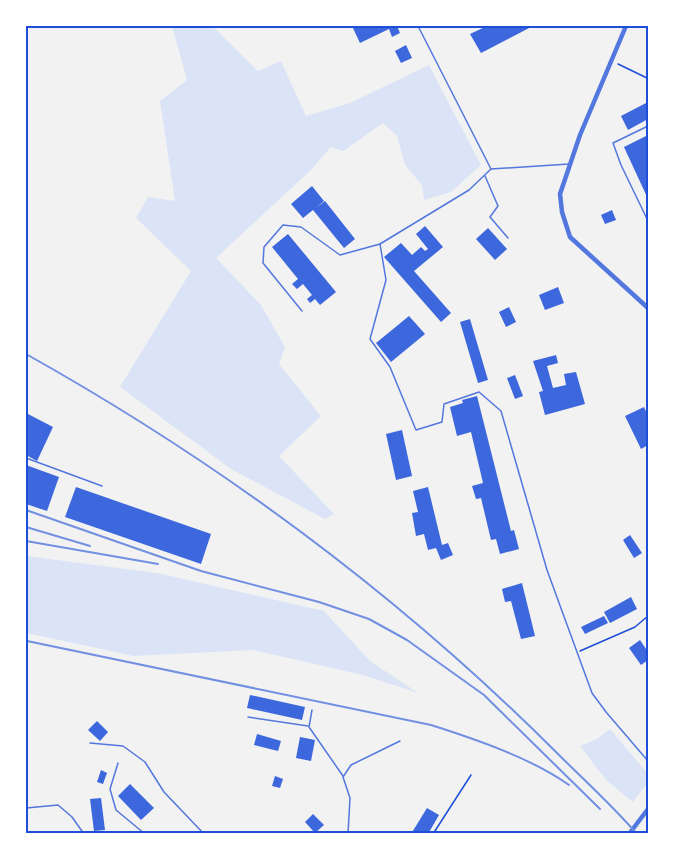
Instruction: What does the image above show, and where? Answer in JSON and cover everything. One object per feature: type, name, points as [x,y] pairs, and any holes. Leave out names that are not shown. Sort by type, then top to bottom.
[{"type":"street","points":[[626,26],[569,164],[560,194],[563,219],[570,237],[648,308]]},
{"type":"street","points":[[629,834],[648,809]]},
{"type":"lane","points":[[418,26],[491,169]]},
{"type":"lane","points":[[648,126],[613,143],[648,221]]},
{"type":"lane","points":[[302,311],[263,263],[264,247],[283,225],[300,227],[340,255],[380,244],[469,190],[491,169],[569,164]]},
{"type":"lane","points":[[485,175],[498,206],[489,217],[508,238]]},
{"type":"lane","points":[[380,244],[386,280],[370,339],[390,368],[416,430],[442,422],[444,404],[479,392],[501,411],[547,570],[592,693],[648,761]]},
{"type":"lane","points":[[26,458],[102,486]]},
{"type":"lane","points":[[312,710],[309,726],[343,777],[350,798],[348,834]]},
{"type":"lane","points":[[248,717],[309,726]]},
{"type":"lane","points":[[343,777],[351,765],[400,741]]},
{"type":"lane","points":[[90,743],[123,746],[145,762],[164,792],[204,834]]},
{"type":"lane","points":[[118,763],[110,789],[116,810],[144,834]]},
{"type":"lane","points":[[26,808],[58,805],[72,817],[84,834]]},
{"type":"path","points":[[611,60],[647,78]]},
{"type":"path","points":[[577,652],[635,627],[648,616]]},
{"type":"path","points":[[433,834],[471,775]]},
{"type":"shaded area","points":[[172,26],[212,26],[258,71],[281,61],[306,116],[350,103],[429,65],[481,165],[451,192],[424,200],[422,185],[405,165],[397,136],[383,123],[343,151],[331,147],[311,170],[216,258],[261,305],[285,347],[279,364],[321,416],[279,456],[334,514],[325,519],[231,469],[120,387],[191,271],[136,218],[148,197],[175,201],[160,101],[187,80]]},
{"type":"shaded area","points":[[26,556],[157,573],[324,611],[370,661],[418,693],[363,675],[253,650],[134,656],[26,633]]},
{"type":"shaded area","points":[[610,729],[648,774],[648,782],[633,802],[607,781],[580,746],[597,739]]},
{"type":"building","points":[[352,26],[397,26],[400,33],[392,37],[389,29],[360,43]]},
{"type":"building","points":[[487,26],[533,26],[481,53],[470,34]]},
{"type":"building","points":[[406,45],[412,58],[401,63],[395,51]]},
{"type":"building","points":[[648,102],[648,119],[628,130],[621,116]]},
{"type":"building","points":[[648,135],[648,199],[624,147]]},
{"type":"building","points":[[312,186],[324,201],[316,208],[325,201],[355,239],[344,248],[313,210],[303,218],[291,204]]},
{"type":"building","points":[[612,210],[616,220],[605,224],[601,215]]},
{"type":"building","points":[[425,226],[443,247],[414,271],[451,313],[441,322],[384,257],[401,243],[412,255],[421,247],[425,251],[428,249],[416,234]]},
{"type":"building","points":[[488,228],[507,249],[495,260],[476,239]]},
{"type":"building","points":[[288,234],[336,292],[320,305],[315,299],[310,303],[307,299],[312,295],[303,284],[297,289],[292,284],[298,279],[272,247]]},
{"type":"building","points":[[558,287],[564,303],[545,310],[539,295]]},
{"type":"building","points":[[509,307],[516,322],[506,327],[499,312]]},
{"type":"building","points":[[409,316],[425,334],[391,362],[376,343]]},
{"type":"building","points":[[470,319],[488,380],[478,383],[460,322]]},
{"type":"building","points":[[556,355],[558,363],[547,366],[553,388],[566,385],[564,374],[576,372],[585,404],[545,415],[539,392],[543,391],[533,361]]},
{"type":"building","points":[[515,375],[523,396],[515,399],[507,378]]},
{"type":"building","points":[[477,396],[511,531],[514,530],[519,549],[500,554],[496,539],[491,540],[481,498],[476,499],[472,486],[483,483],[471,432],[457,436],[450,407],[463,403],[462,400]]},
{"type":"building","points":[[644,407],[648,416],[648,445],[641,449],[625,416]]},
{"type":"building","points":[[26,413],[53,427],[37,461],[26,455]]},
{"type":"building","points":[[402,430],[412,476],[396,480],[386,434]]},
{"type":"building","points":[[26,465],[59,477],[47,511],[26,504]]},
{"type":"building","points":[[76,487],[211,534],[201,564],[65,517]]},
{"type":"building","points":[[428,487],[442,545],[448,543],[453,555],[441,560],[436,548],[428,550],[424,534],[416,536],[412,513],[418,512],[413,491]]},
{"type":"building","points":[[630,535],[642,553],[634,558],[623,540]]},
{"type":"building","points":[[522,583],[535,636],[521,639],[511,601],[505,602],[502,589]]},
{"type":"building","points":[[631,597],[637,609],[610,623],[604,612]]},
{"type":"building","points":[[604,616],[608,623],[585,634],[581,627]]},
{"type":"building","points":[[640,640],[648,652],[648,660],[641,665],[629,648]]},
{"type":"building","points":[[250,695],[305,707],[302,720],[247,708]]},
{"type":"building","points":[[97,721],[108,732],[100,741],[88,730]]},
{"type":"building","points":[[257,734],[281,741],[278,751],[254,745]]},
{"type":"building","points":[[300,737],[315,740],[311,761],[296,758]]},
{"type":"building","points":[[101,770],[107,773],[103,784],[97,782]]},
{"type":"building","points":[[275,776],[283,779],[280,788],[272,786]]},
{"type":"building","points":[[130,784],[154,808],[141,820],[118,796]]},
{"type":"building","points":[[101,798],[105,830],[94,831],[90,799]]},
{"type":"building","points":[[427,808],[439,815],[428,834],[411,834]]},
{"type":"building","points":[[313,814],[324,825],[315,833],[305,822]]},
{"type":"railway","points":[[26,354],[98,396],[237,486],[371,586],[497,695],[637,834]]},
{"type":"railway","points":[[26,510],[201,571],[319,602],[369,619],[407,640],[484,695],[600,809]]},
{"type":"railway","points":[[26,527],[90,546]]},
{"type":"railway","points":[[26,541],[158,564]]},
{"type":"railway","points":[[27,641],[431,725],[520,758],[569,785]]}]
